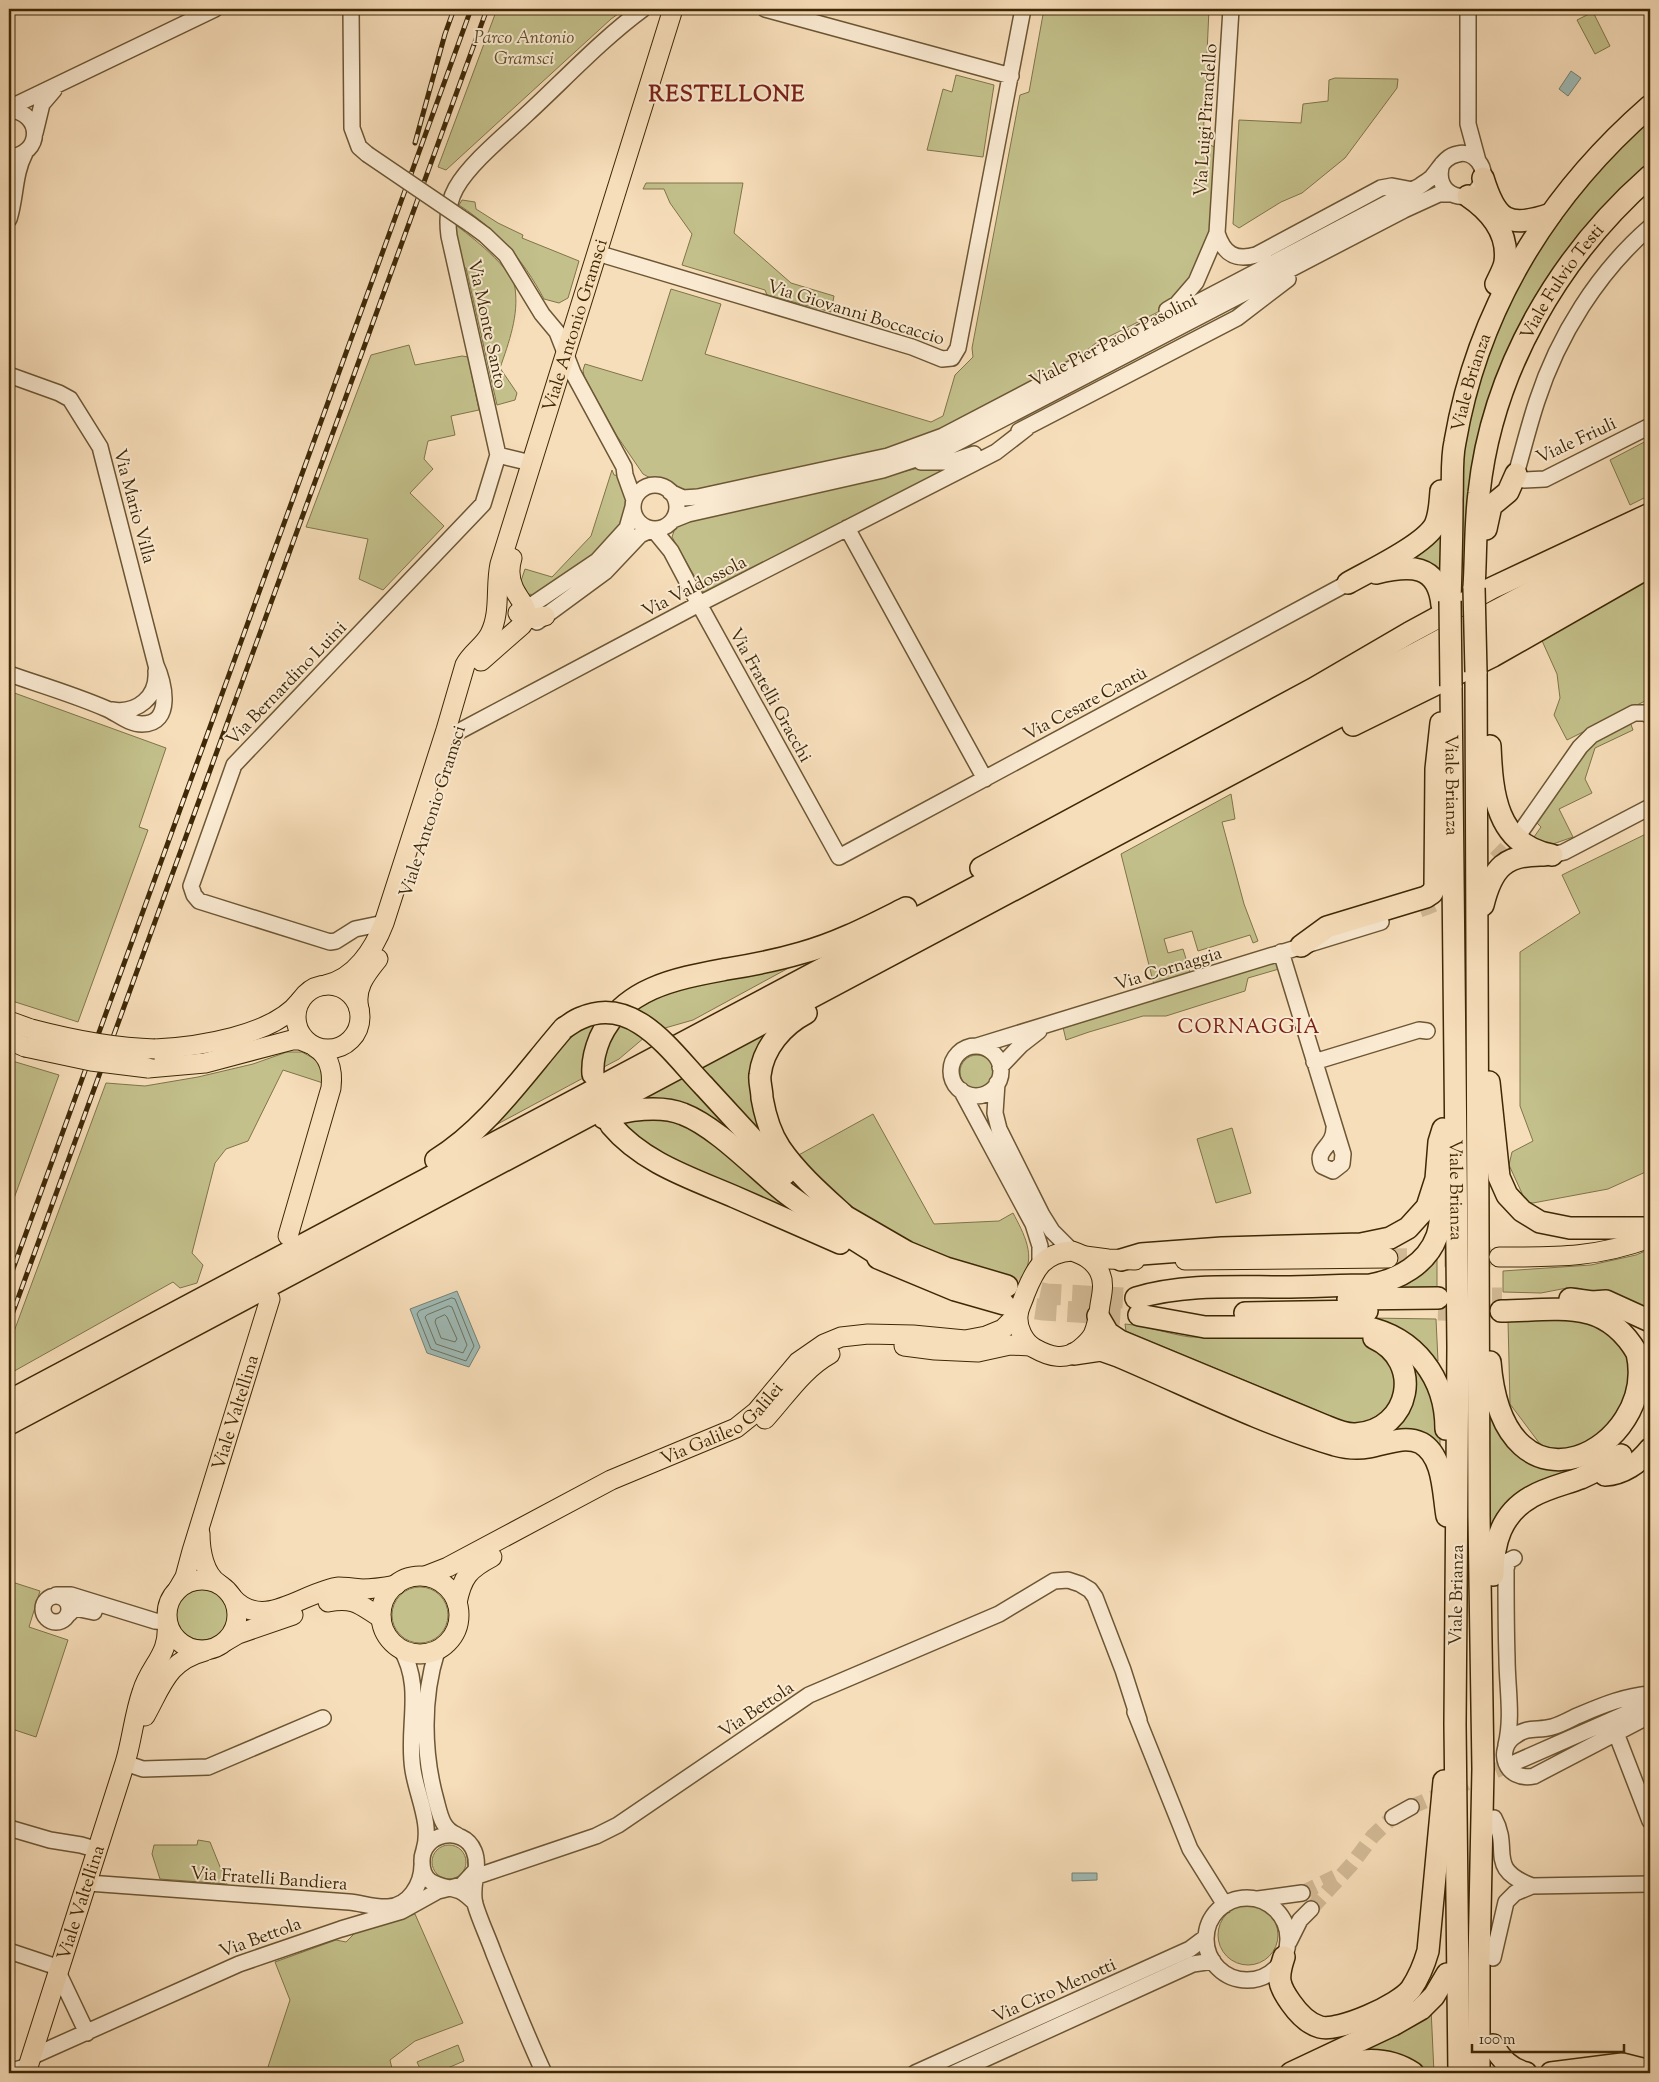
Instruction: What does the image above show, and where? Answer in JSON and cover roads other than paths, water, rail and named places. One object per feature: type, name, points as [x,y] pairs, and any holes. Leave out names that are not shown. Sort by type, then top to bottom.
[{"type":"highway","points":[[1493,312],[1513,273],[1551,214],[1587,169],[1650,106]]},
{"type":"highway","points":[[1481,170],[1492,206],[1501,214],[1511,220],[1530,221],[1551,214]]},
{"type":"highway","name":"Viale Fulvio Testi","points":[[1498,406],[1522,343],[1542,305],[1565,270],[1611,212],[1650,176]]},
{"type":"highway","points":[[1459,195],[1488,210],[1500,228],[1505,263],[1489,299],[1493,312]]},
{"type":"highway","name":"Viale Brianza","points":[[1459,2073],[1458,1849],[1455,1724],[1458,1347],[1448,687],[1451,654],[1446,603],[1454,443],[1474,363],[1493,312]]},
{"type":"highway","name":"Viale Brianza","points":[[1479,2073],[1483,1769],[1479,1516],[1478,922],[1474,588],[1478,494],[1498,406]]},
{"type":"highway","points":[[1348,583],[1407,549],[1427,535],[1434,527],[1438,516],[1446,456],[1454,443]]},
{"type":"highway","points":[[1474,588],[1484,547],[1489,509],[1492,504],[1511,489],[1516,474]]},
{"type":"highway","points":[[593,1074],[592,1062],[595,1049],[604,1029],[614,1016],[641,993],[658,984],[676,979],[770,961],[803,952],[857,932],[1313,690],[1492,588],[1650,514]]},
{"type":"highway","points":[[9,1401],[1650,529]]},
{"type":"highway","points":[[9,1424],[1650,550]]},
{"type":"highway","points":[[843,1214],[804,1178],[779,1147],[765,1117],[760,1076],[763,1058],[774,1040],[797,1018],[897,968],[1296,752],[1493,656],[1650,566]]},
{"type":"highway","points":[[1348,583],[1385,571],[1408,567],[1415,568],[1433,580],[1446,603]]},
{"type":"highway","points":[[1476,672],[1488,717],[1491,774],[1504,821],[1511,834],[1521,843],[1536,851],[1552,855]]},
{"type":"highway","points":[[1291,949],[1327,927],[1426,897],[1434,890],[1436,751],[1448,687]]},
{"type":"highway","points":[[1478,922],[1487,890],[1501,866],[1518,856],[1552,855]]},
{"type":"highway","points":[[364,1212],[384,1192],[455,1149],[482,1123],[564,1028],[581,1018],[594,1014],[621,1014],[635,1019],[658,1037],[785,1175],[809,1196],[907,1252],[946,1268],[1010,1301]]},
{"type":"highway","points":[[1477,1034],[1487,1066],[1499,1176],[1507,1195],[1522,1211],[1540,1222],[1570,1228],[1650,1228]]},
{"type":"highway","points":[[1131,1306],[1154,1293],[1189,1288],[1370,1284],[1384,1282],[1402,1274],[1425,1255],[1431,1249],[1437,1235],[1441,1217],[1444,1102],[1454,1037]]},
{"type":"highway","points":[[354,1241],[397,1229],[591,1123],[627,1110],[667,1110],[682,1113],[715,1133],[808,1210],[891,1263]]},
{"type":"highway","points":[[611,1125],[622,1138],[644,1156],[679,1173],[955,1290],[1010,1301]]},
{"type":"highway","points":[[1130,1260],[1141,1254],[1222,1248],[1361,1244],[1397,1235],[1413,1224],[1427,1207],[1436,1179],[1439,1142],[1443,1129]]},
{"type":"highway","points":[[1479,1282],[1488,1295],[1488,1331],[1492,1379],[1495,1394],[1504,1418],[1519,1439],[1542,1454],[1565,1460],[1585,1458],[1604,1452],[1631,1431],[1642,1411],[1646,1390],[1640,1358],[1626,1337],[1612,1324],[1589,1314],[1568,1310],[1502,1305],[1570,1299],[1592,1302],[1606,1301],[1650,1321]]},
{"type":"highway","points":[[1131,1306],[1193,1300],[1438,1304]]},
{"type":"highway","points":[[1592,1302],[1623,1318],[1644,1339],[1650,1352]]},
{"type":"highway","points":[[1131,1306],[1205,1327],[1365,1326],[1392,1334],[1415,1352],[1430,1370],[1445,1409],[1447,1536],[1455,1572]]},
{"type":"highway","points":[[1098,1316],[1108,1332],[1120,1341],[1323,1426],[1356,1434],[1371,1431],[1396,1413],[1403,1399],[1406,1387],[1405,1374],[1396,1354],[1381,1341],[1362,1333],[1336,1327]]},
{"type":"highway","points":[[1074,1354],[1101,1350],[1286,1428],[1337,1445],[1353,1448],[1368,1447],[1407,1439],[1420,1443],[1429,1449],[1439,1465],[1446,1516]]},
{"type":"highway","points":[[1481,1612],[1493,1595],[1493,1560],[1498,1535],[1503,1523],[1513,1510],[1532,1496],[1582,1477],[1647,1440]]},
{"type":"highway","points":[[1286,1950],[1279,1971],[1279,1981],[1283,1992],[1307,2020],[1319,2027],[1340,2027],[1395,2003],[1410,1991],[1422,1972],[1428,1951],[1439,1850],[1442,1790],[1455,1724]]},
{"type":"highway","points":[[1483,1769],[1494,1818],[1493,2073]]},
{"type":"highway","points":[[1446,2073],[1448,1901],[1458,1849]]},
{"type":"highway","points":[[1292,2073],[1393,2025],[1421,2009],[1434,1996],[1447,1974]]},
{"type":"highway","points":[[1493,2044],[1499,2056],[1510,2067],[1526,2073]]},
{"type":"highway","points":[[1319,2073],[1345,2064],[1370,2060],[1387,2061],[1413,2073]]},
{"type":"highway","points":[[1551,2073],[1622,2064],[1650,2071]]},
{"type":"main road","name":"Viale Antonio Gramsci","points":[[325,985],[338,981],[359,964],[371,949],[384,923],[465,665],[492,630],[497,609],[500,564],[673,9]]},
{"type":"main road","name":"Viale Antonio Gramsci","points":[[359,1009],[359,988],[366,974],[384,949],[399,913],[470,692],[474,672],[478,664],[522,625],[525,614],[511,582],[510,568],[512,558],[573,373],[607,256],[686,9]]},
{"type":"main road","points":[[500,564],[503,587],[510,602],[535,620],[545,616]]},
{"type":"main road","name":"Viale Antonio Gramsci","points":[[484,642],[525,614]]},
{"type":"main road","points":[[22,1039],[83,1042],[126,1048],[155,1049],[203,1044],[260,1028],[284,1017],[310,990],[325,985],[346,990],[355,999],[359,1009],[359,1027],[343,1049],[339,1090],[333,1118],[290,1235],[331,1088],[332,1076],[330,1063],[324,1054],[301,1036],[297,1026],[296,1012],[300,1001]]},
{"type":"main road","points":[[9,1021],[22,1039],[91,1061],[148,1068],[205,1063],[292,1040],[300,1040],[313,1046],[333,1049],[349,1042]]},
{"type":"main road","points":[[1499,1257],[1585,1255],[1613,1250],[1650,1238]]},
{"type":"main road","points":[[1079,1254],[1100,1272],[1103,1283],[1098,1316],[1093,1335],[1087,1343],[1074,1354],[1055,1357],[1031,1346],[1019,1330],[1010,1301],[1031,1280],[1040,1265],[1050,1256],[1059,1252],[1079,1254],[1130,1260],[1388,1258]]},
{"type":"main road","points":[[1103,1283],[1110,1273],[1130,1260]]},
{"type":"main road","name":"Viale Valtellina","points":[[178,1589],[186,1575],[270,1300]]},
{"type":"main road","name":"Via Galileo Galilei","points":[[425,1576],[448,1567],[611,1480],[736,1428],[756,1412],[798,1362],[824,1344],[841,1337],[868,1334],[913,1335],[965,1340],[986,1336],[1003,1329],[1010,1301]]},
{"type":"main road","name":"Via Galileo Galilei","points":[[457,1603],[460,1588],[467,1574],[475,1566],[616,1491],[745,1436],[762,1423],[799,1380],[829,1355],[843,1349],[881,1343],[935,1350],[978,1352],[1010,1345],[1031,1346]]},
{"type":"main road","name":"Viale Valtellina","points":[[201,1524],[200,1542],[204,1562],[210,1576],[225,1590]]},
{"type":"main road","points":[[425,1576],[444,1584],[452,1592],[459,1614],[454,1635],[437,1651],[425,1654],[412,1653],[401,1649],[391,1641],[384,1630],[381,1618],[382,1606],[387,1594],[396,1585],[408,1578],[425,1576]]},
{"type":"main road","points":[[381,1618],[360,1603],[347,1599],[338,1600],[238,1634],[217,1646],[189,1649],[169,1631],[169,1602],[178,1589],[187,1583],[198,1580],[209,1581],[251,1609],[267,1612],[337,1588],[362,1589],[396,1585]]},
{"type":"main road","points":[[217,1646],[232,1633],[237,1622],[237,1608],[225,1590]]},
{"type":"main road","name":"Viale Valtellina","points":[[29,2066],[88,1883],[89,1847],[125,1763],[143,1687],[162,1657],[169,1631]]},
{"type":"main road","name":"Viale Valtellina","points":[[132,1739],[166,1676],[188,1657],[217,1646]]},
{"type":"street","points":[[9,109],[215,9]]},
{"type":"street","name":"Via Monte Santo","points":[[498,455],[449,236],[448,219],[451,200],[463,176],[617,29],[643,9]]},
{"type":"street","points":[[765,9],[1011,76]]},
{"type":"street","name":"Via Giovanni Boccaccio","points":[[607,256],[912,347],[942,359],[952,358],[956,354],[1024,9]]},
{"type":"street","name":"Via Luigi Pirandello","points":[[1217,233],[1231,9]]},
{"type":"street","points":[[1468,9],[1468,124],[1481,170],[1480,186],[1475,192],[1459,195],[1444,188],[1440,181],[1439,172],[1447,160],[1466,154],[1481,170]]},
{"type":"street","points":[[351,14],[352,128],[359,147],[470,224],[506,255],[542,314],[557,332],[573,373],[624,467],[639,522],[645,527],[653,529]]},
{"type":"street","points":[[9,219],[18,167],[30,147],[42,104],[51,92],[64,82]]},
{"type":"street","points":[[9,109],[24,114],[33,125],[34,133]]},
{"type":"street","name":"Viale Pier Paolo Pasolini","points":[[624,467],[641,480],[683,498],[698,497],[888,456],[943,436],[1412,190],[1432,178],[1447,160],[1468,124]]},
{"type":"street","points":[[9,157],[25,153]]},
{"type":"street","points":[[9,170],[14,190]]},
{"type":"street","points":[[1217,233],[1225,250],[1235,256],[1244,258],[1256,255],[1381,188],[1392,186],[1412,190]]},
{"type":"street","name":"Viale Pier Paolo Pasolini","points":[[671,522],[688,514],[910,462],[944,450],[1427,199],[1439,194],[1459,195]]},
{"type":"street","points":[[1516,474],[1537,400],[1565,336],[1601,279],[1650,227]]},
{"type":"street","name":"Viale Pier Paolo Pasolini","points":[[1103,352],[1107,342],[1147,322],[1177,304],[1196,282],[1217,233]]},
{"type":"street","name":"Viale Pier Paolo Pasolini","points":[[910,462],[950,462],[966,458],[1027,428],[1237,318],[1332,247]]},
{"type":"street","name":"Via Mario Villa","points":[[9,375],[59,393],[70,399],[100,447],[164,692],[163,709],[160,716],[150,723],[133,722],[107,709],[9,674]]},
{"type":"street","name":"Viale Friuli","points":[[1516,474],[1524,480],[1545,479],[1650,426]]},
{"type":"street","name":"Viale Pier Paolo Pasolini","points":[[951,474],[996,452],[1027,428]]},
{"type":"street","points":[[498,455],[531,463]]},
{"type":"street","name":"Via Bernardino Luini","points":[[384,923],[355,929],[332,942],[199,901],[194,895],[191,886],[234,765],[479,509],[486,498],[498,455]]},
{"type":"street","name":"Via Valdossola","points":[[456,733],[699,604],[951,474]]},
{"type":"street","points":[[525,614],[597,562],[627,528],[634,504],[644,489],[664,489],[674,496],[677,506],[671,522],[661,528],[653,529],[640,535],[605,572],[545,616]]},
{"type":"street","name":"Via Fratelli Gracchi","points":[[671,522],[668,537],[671,551]]},
{"type":"street","points":[[847,528],[985,779]]},
{"type":"street","name":"Via Fratelli Gracchi","points":[[653,529],[671,551],[840,857]]},
{"type":"street","name":"Via Cesare Cantù","points":[[840,857],[1348,583]]},
{"type":"street","name":"Via Mario Villa","points":[[107,709],[129,710],[147,700],[156,682],[156,665]]},
{"type":"street","points":[[1522,830],[1580,747],[1592,735],[1634,713],[1645,713],[1650,716]]},
{"type":"street","points":[[1552,855],[1564,852],[1650,808]]},
{"type":"street","name":"Via Cornaggia","points":[[977,1046],[1419,910]]},
{"type":"street","points":[[1291,949],[1314,1062],[1334,1128]]},
{"type":"street","name":"Via Cornaggia","points":[[1000,1067],[1021,1045],[1047,1025]]},
{"type":"street","points":[[1314,1062],[1419,1030],[1428,1031]]},
{"type":"street","points":[[1040,1265],[1040,1246],[1033,1224],[961,1090],[953,1080],[952,1064],[961,1051],[977,1046],[992,1053],[1000,1067],[995,1113],[999,1129],[1052,1231],[1079,1254]]},
{"type":"street","points":[[961,1090],[969,1095],[979,1095],[990,1091],[997,1083]]},
{"type":"street","points":[[1514,1558],[1508,1561],[1506,1569],[1510,1731],[1504,1756],[1509,1770],[1517,1776],[1524,1778],[1534,1776],[1650,1713]]},
{"type":"street","name":"Via Bettola","points":[[473,1870],[484,1865],[493,1868],[506,1868],[596,1836],[618,1826],[809,1696],[999,1614],[1036,1592],[1068,1588],[1087,1601],[1095,1614],[1117,1673],[1190,1849],[1225,1905]]},
{"type":"street","points":[[56,1595],[71,1596],[155,1622],[169,1631],[75,1608],[64,1620],[55,1622],[44,1616],[44,1602],[47,1598],[56,1595]]},
{"type":"street","points":[[56,1595],[68,1601],[69,1614]]},
{"type":"street","name":"Via Fratelli Bandiera","points":[[88,1883],[349,1902],[388,1907],[403,1902],[412,1894],[420,1878],[427,1840],[426,1826],[417,1792],[412,1760],[413,1678],[409,1663],[401,1649]]},
{"type":"street","points":[[437,1651],[430,1684],[426,1727],[427,1754],[431,1780],[441,1817],[448,1830],[469,1844],[473,1870],[474,1903],[544,2073]]},
{"type":"street","points":[[1506,1745],[1513,1737],[1532,1728],[1551,1728],[1613,1701],[1650,1694]]},
{"type":"street","points":[[1516,1762],[1650,1703]]},
{"type":"street","points":[[1510,1708],[1515,1723],[1524,1724],[1532,1728]]},
{"type":"street","points":[[125,1763],[143,1768],[208,1766],[323,1718]]},
{"type":"street","points":[[1616,1733],[1650,1821]]},
{"type":"street","points":[[1393,1817],[1411,1807]]},
{"type":"street","points":[[1494,1818],[1500,1829],[1501,1857],[1504,1867],[1516,1880],[1532,1886]]},
{"type":"street","points":[[9,1828],[50,1840],[89,1847]]},
{"type":"street","points":[[50,1840],[58,1839],[65,1833]]},
{"type":"street","points":[[457,1836],[448,1834],[437,1837],[430,1842],[423,1858],[424,1872],[431,1882],[438,1886],[463,1893],[474,1903]]},
{"type":"street","points":[[449,1888],[461,1886],[473,1870]]},
{"type":"street","points":[[1493,1958],[1506,1902],[1515,1893],[1532,1886],[1648,1884]]},
{"type":"street","name":"Via Bettola","points":[[9,2072],[29,2066],[70,2041],[239,1964],[341,1928],[402,1911],[435,1892],[449,1888]]},
{"type":"street","points":[[1302,1893],[1258,1899],[1244,1898],[1234,1900],[1225,1905],[1211,1920],[1206,1937],[1208,1951],[1213,1960],[1228,1975],[1249,1980],[1268,1974],[1280,1964],[1293,1929],[1311,1909]]},
{"type":"street","points":[[1258,1899],[1270,1905],[1282,1916],[1287,1930],[1286,1950]]},
{"type":"street","name":"Via Ciro Menotti","points":[[915,2073],[1190,1948],[1206,1937]]},
{"type":"street","points":[[9,1951],[61,1964],[87,2033]]},
{"type":"street","name":"Via Ciro Menotti","points":[[954,2073],[1193,1964],[1213,1960]]},
{"type":"street","points":[[42,2024],[57,2039],[70,2041]]},
{"type":"water","points":[[1571,71],[1581,78],[1568,96],[1559,89]]},
{"type":"water","points":[[457,1291],[480,1347],[469,1367],[427,1353],[410,1309]]},
{"type":"water","points":[[1072,1873],[1097,1873],[1097,1880],[1072,1881]]},
{"type":"tunnel","points":[[1420,910],[1449,896],[1476,877],[1521,831]]},
{"type":"tunnel","points":[[1388,1258],[1499,1257]]},
{"type":"tunnel","points":[[1009,1286],[1047,1294],[1123,1298]]},
{"type":"tunnel","points":[[1460,1298],[1502,1298]]},
{"type":"tunnel","points":[[1004,1304],[1044,1310],[1125,1315]]},
{"type":"tunnel","points":[[1438,1310],[1475,1311]]},
{"type":"tunnel","points":[[1411,1807],[1516,1762]]},
{"type":"tunnel","points":[[1311,1909],[1352,1864],[1373,1836],[1393,1817]]},
{"type":"tunnel","points":[[1302,1893],[1335,1877]]},
{"type":"railway","points":[[415,143],[445,34],[454,9]]},
{"type":"railway","points":[[9,1280],[471,9]]},
{"type":"railway","points":[[9,1323],[487,9]]},
{"type":"district","name":"RESTELLONE","points":[[727,93]]},
{"type":"district","name":"CORNAGGIA","points":[[1249,1026]]},
{"type":"park label","name":"Parco Antonio Gramsci","points":[[524,47]]}]
